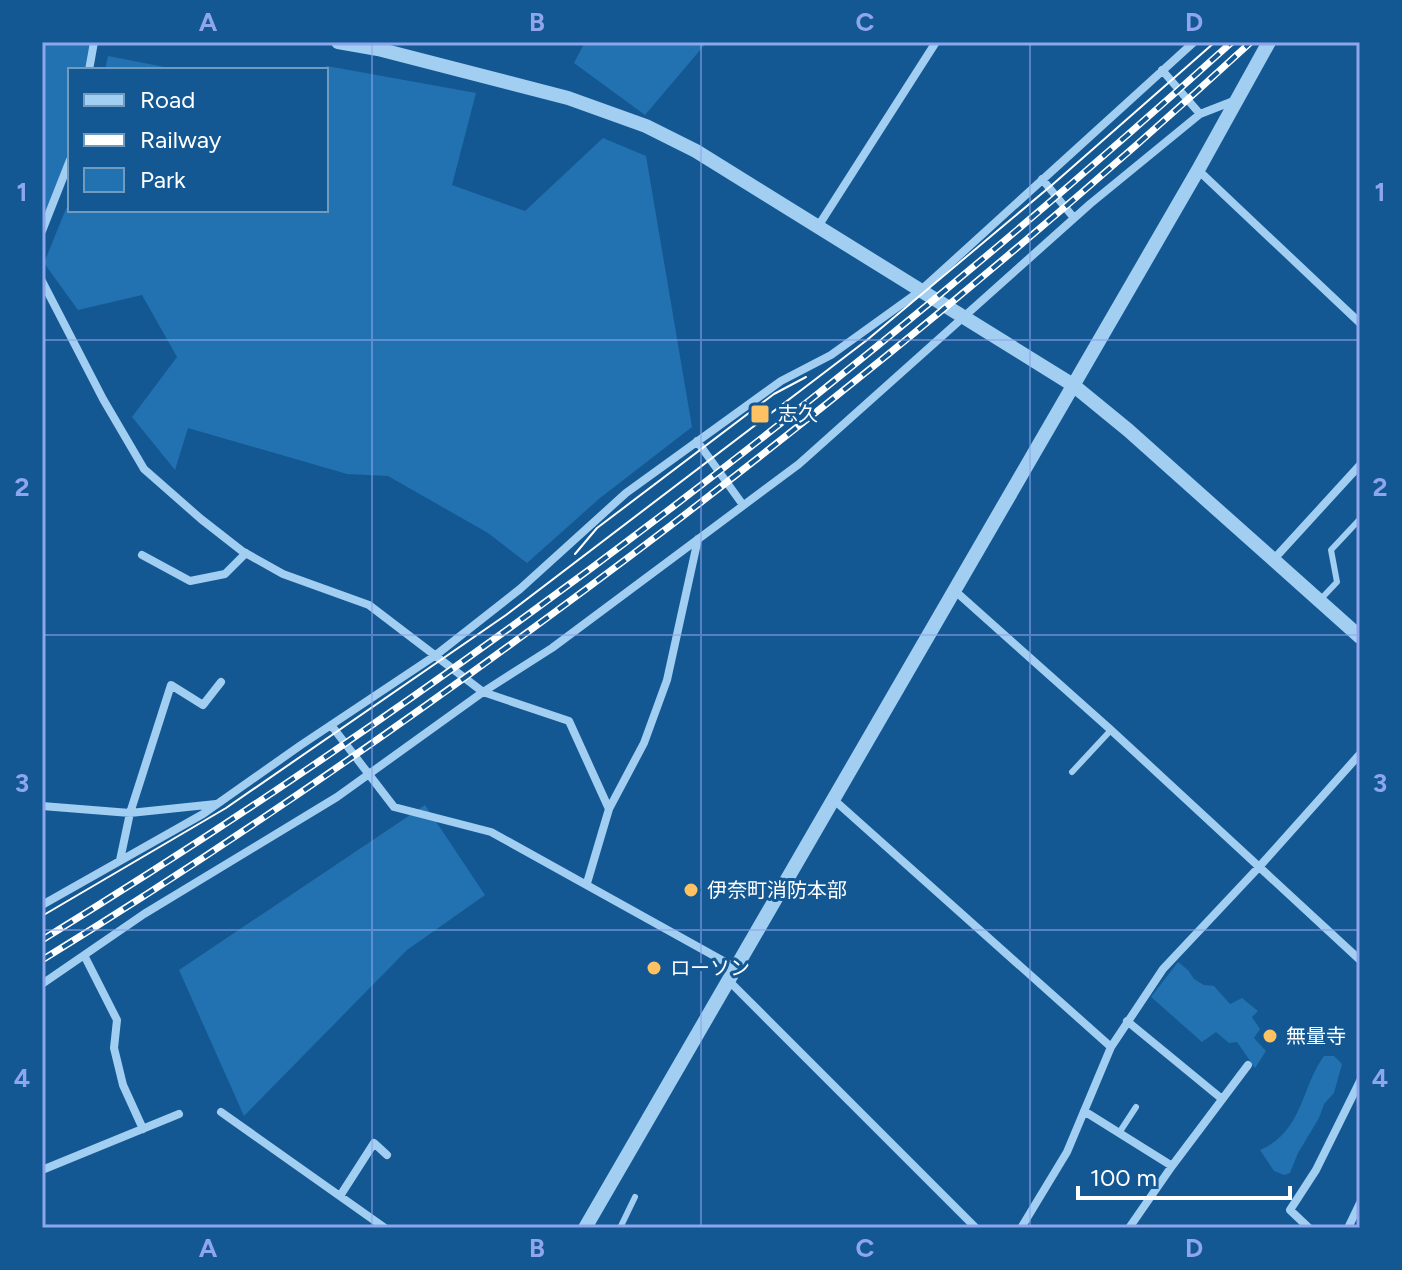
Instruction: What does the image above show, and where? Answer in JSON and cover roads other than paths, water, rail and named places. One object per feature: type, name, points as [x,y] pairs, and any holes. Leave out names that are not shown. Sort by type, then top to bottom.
[{"type":"street","points":[[89,68],[94,42]]},
{"type":"street","points":[[338,42],[380,46],[568,98],[608,111],[696,151],[1073,385],[1128,430],[1360,637]]},
{"type":"street","points":[[817,228],[936,42]]},
{"type":"street","points":[[42,905],[217,804],[436,655],[520,589],[626,493],[781,381],[831,355],[920,291],[1194,42]]},
{"type":"street","points":[[585,1228],[1269,46]]},
{"type":"street","points":[[1162,70],[1200,114]]},
{"type":"street","points":[[42,984],[144,914],[369,775],[483,692],[552,648],[799,464],[1074,218],[1200,114],[1236,100]]},
{"type":"street","points":[[42,231],[68,165]]},
{"type":"street","points":[[1198,170],[1360,323]]},
{"type":"street","points":[[1042,179],[1074,218]]},
{"type":"street","points":[[42,281],[103,399],[144,469],[246,553],[283,574],[369,605],[483,692],[569,721],[609,809]]},
{"type":"street","points":[[697,441],[743,505]]},
{"type":"street","points":[[1274,559],[1360,465]]},
{"type":"street","points":[[587,883],[609,809],[644,743],[667,680],[698,539]]},
{"type":"street","points":[[142,555],[190,581],[225,574],[246,553]]},
{"type":"street","points":[[953,590],[1111,730],[1360,960]]},
{"type":"street","points":[[120,860],[130,813],[171,685],[203,705],[221,682]]},
{"type":"street","points":[[331,725],[394,807],[491,832],[587,883],[733,974],[976,1228]]},
{"type":"street","points":[[1021,1228],[1067,1152],[1111,1047],[1163,969],[1360,754]]},
{"type":"street","points":[[832,798],[1111,1047]]},
{"type":"street","points":[[42,806],[130,813],[217,804]]},
{"type":"street","points":[[85,957],[117,1020],[114,1048],[123,1085],[143,1129]]},
{"type":"street","points":[[1127,1021],[1222,1099]]},
{"type":"street","points":[[1129,1228],[1248,1065]]},
{"type":"street","points":[[1309,1228],[1290,1210],[1316,1170],[1360,1081]]},
{"type":"street","points":[[1084,1111],[1172,1166]]},
{"type":"street","points":[[221,1112],[385,1228]]},
{"type":"street","points":[[42,1170],[179,1114]]},
{"type":"street","points":[[340,1196],[374,1143],[387,1155]]},
{"type":"street","points":[[1348,1228],[1360,1203]]},
{"type":"lane","points":[[1319,601],[1337,582],[1331,550],[1360,519]]},
{"type":"lane","points":[[1072,772],[1111,730]]},
{"type":"lane","points":[[1119,1133],[1136,1107]]},
{"type":"lane","points":[[620,1228],[635,1197]]},
{"type":"tram line","points":[[42,916],[226,808],[506,615],[867,340],[1052,185],[1215,42]]},
{"type":"tram line","points":[[575,554],[597,528],[774,394],[806,377]]},
{"type":"railway","points":[[42,940],[355,737],[658,518],[950,286],[1232,42]]},
{"type":"railway","points":[[42,960],[283,805],[517,640],[670,526],[966,291],[1251,42]]},
{"type":"place","name":"志久","points":[[760,414]]},
{"type":"place","name":"伊奈町消防本部","points":[[691,890]]},
{"type":"place","name":"ローソン","points":[[654,968]]},
{"type":"place","name":"無量寺","points":[[1270,1036]]}]
